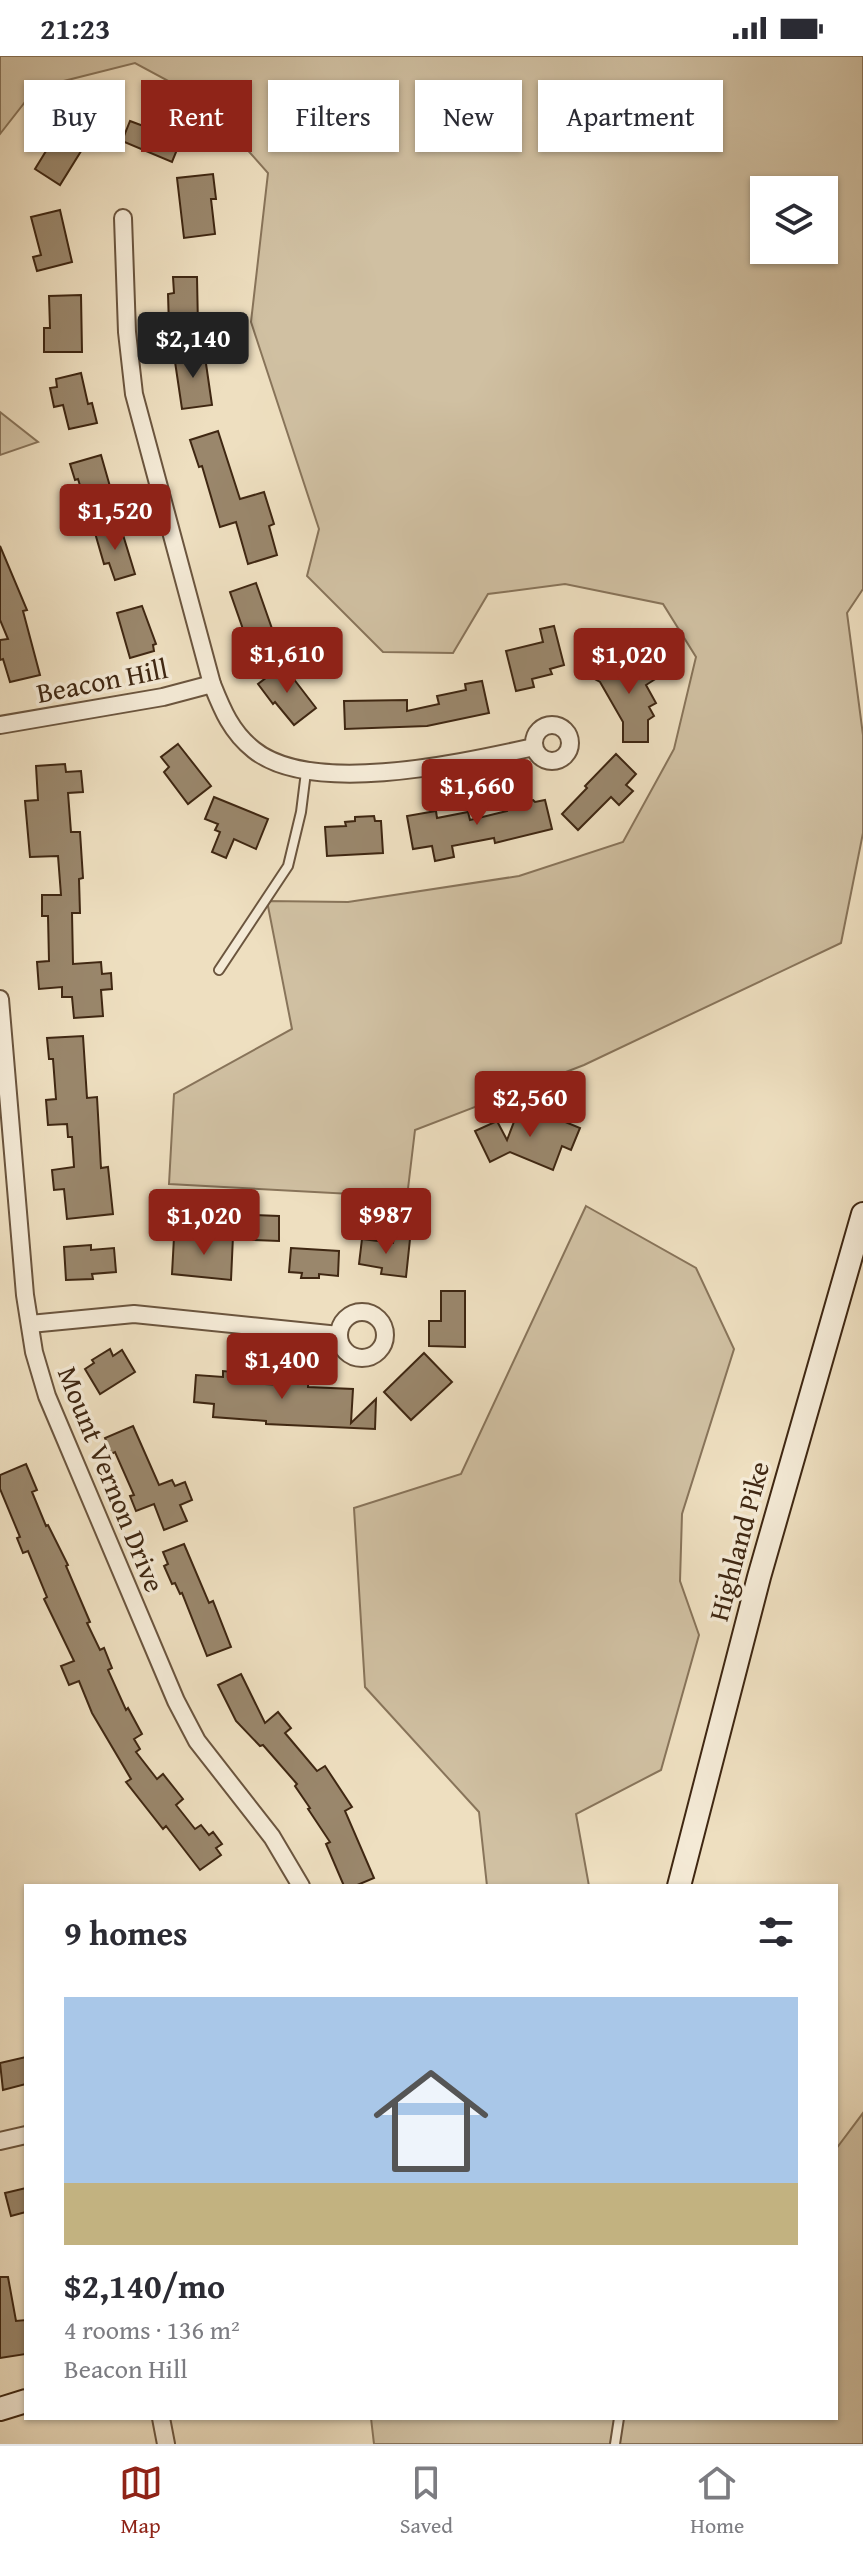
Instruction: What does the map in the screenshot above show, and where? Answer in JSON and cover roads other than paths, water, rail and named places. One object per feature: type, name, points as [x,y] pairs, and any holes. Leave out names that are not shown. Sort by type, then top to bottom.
[{"type":"main road","name":"Highland Pike","points":[[680,1884],[759,1577],[863,1214]]},
{"type":"main road","points":[[0,2409],[24,2402]]},
{"type":"street","name":"Beacon Hill","points":[[123,218],[127,332],[134,394],[212,684],[223,714],[232,728],[253,749],[271,761],[306,772],[388,771],[449,765],[534,747]]},
{"type":"street","name":"Beacon Hill","points":[[0,725],[163,697],[212,684]]},
{"type":"street","name":"Mount Vernon Drive","points":[[0,999],[25,1295],[34,1352],[47,1396],[176,1701],[197,1741],[272,1837],[300,1884]]},
{"type":"street","points":[[30,1324],[134,1314],[339,1335]]},
{"type":"street","points":[[0,2141],[24,2135]]},
{"type":"street","points":[[161,2420],[166,2444]]},
{"type":"lane","points":[[219,970],[288,866],[301,812],[306,772]]},
{"type":"lane","points":[[615,2444],[619,2420]]}]
